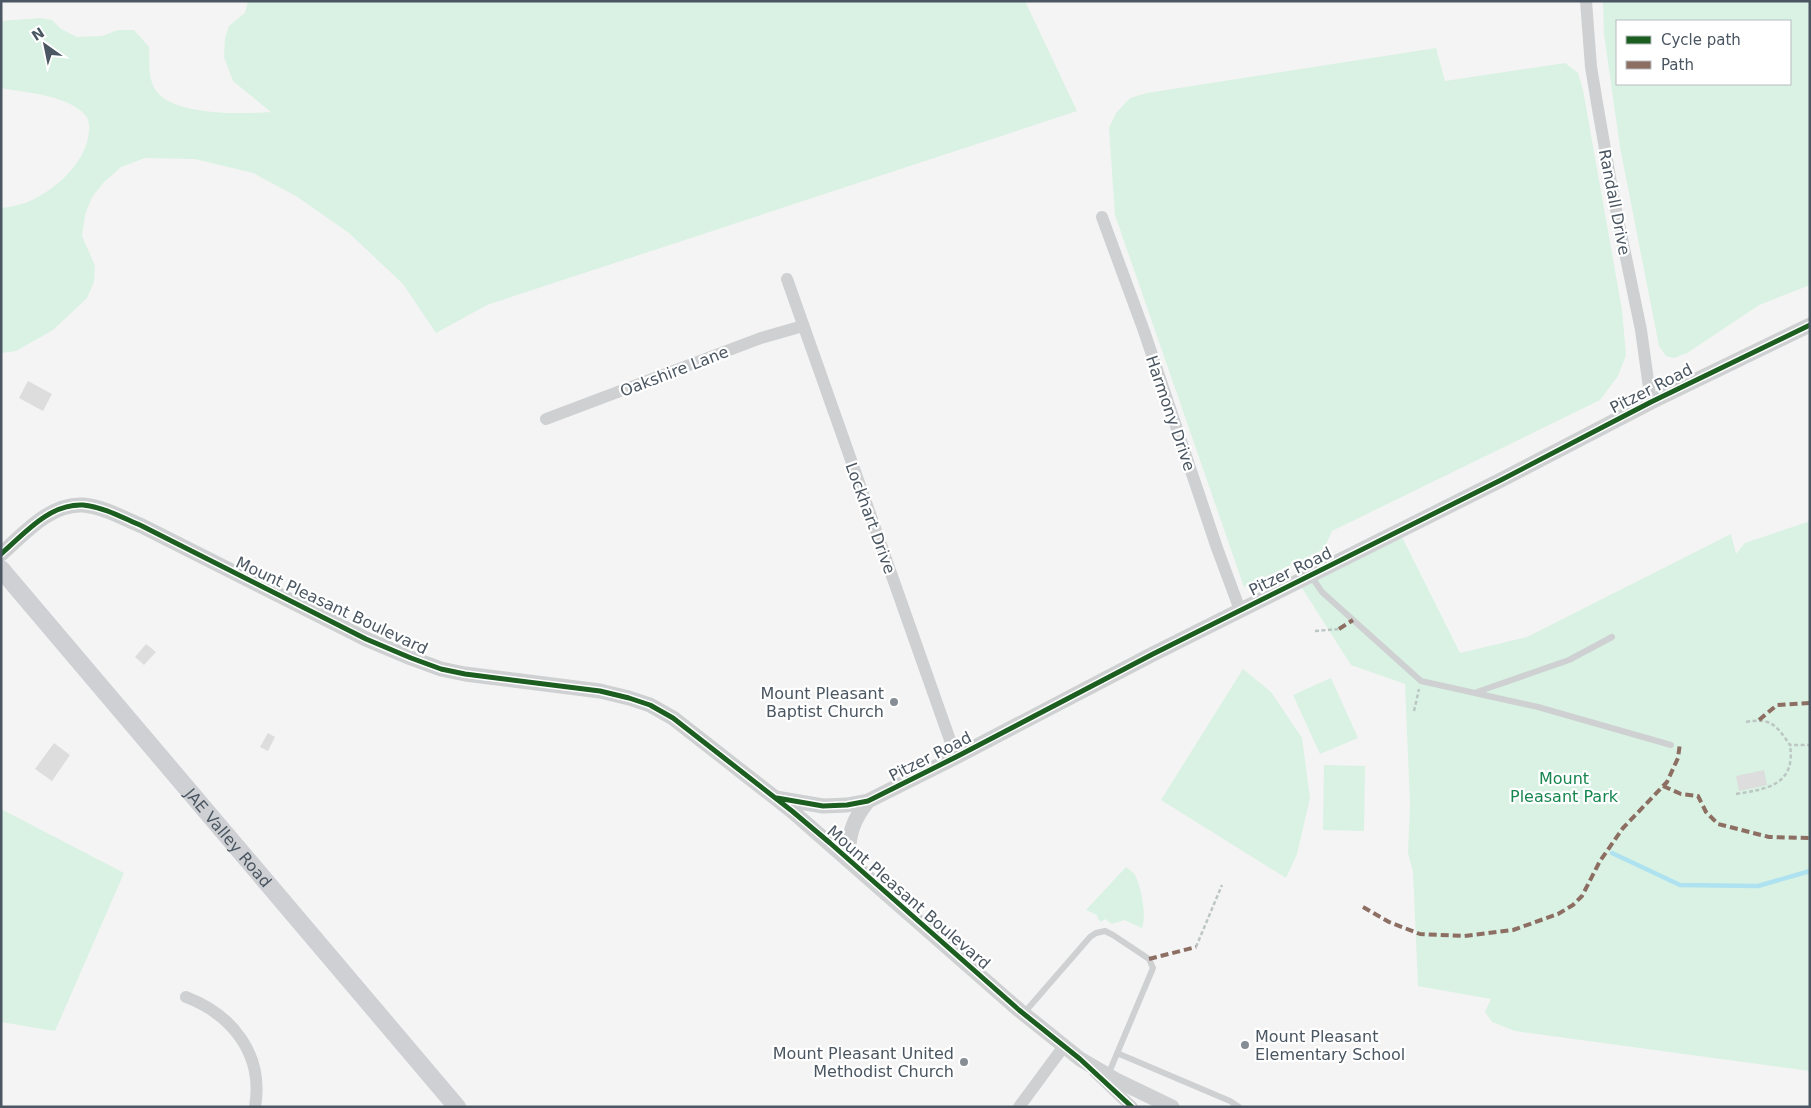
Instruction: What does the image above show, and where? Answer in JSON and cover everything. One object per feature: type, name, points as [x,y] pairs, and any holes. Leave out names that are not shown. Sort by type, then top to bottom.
[{"type":"main road","name":"JAE Valley Road","points":[[1,569],[457,1107]]},
{"type":"street","name":"Randall Drive","points":[[1586,1],[1591,67],[1614,200],[1641,330],[1651,402]]},
{"type":"street","name":"Harmony Drive","points":[[1102,217],[1144,331],[1217,548],[1240,610]]},
{"type":"street","name":"Lockhart Drive","points":[[787,279],[956,757]]},
{"type":"street","name":"Pitzer Road","points":[[774,797],[824,806],[847,805],[868,801],[1651,402],[1810,325]]},
{"type":"street","name":"Oakshire Lane","points":[[546,419],[761,338],[803,326]]},
{"type":"street","name":"Mount Pleasant Boulevard","points":[[1,554],[32,526],[53,512],[68,506],[83,505],[110,512],[366,639],[441,669],[465,674],[600,691],[650,705],[673,718],[774,797],[847,858],[1023,1014],[1080,1059],[1132,1107]]},
{"type":"street","points":[[847,858],[849,840],[856,816],[868,801]]},
{"type":"street","points":[[186,997],[200,1002],[217,1012],[240,1037],[249,1052],[254,1066],[257,1084],[255,1107]]},
{"type":"street","points":[[1019,1107],[1064,1046]]},
{"type":"street","points":[[1080,1059],[1172,1107]]},
{"type":"lane","points":[[1310,575],[1322,592],[1421,681],[1538,707],[1671,745]]},
{"type":"lane","points":[[1476,693],[1569,660],[1612,637]]},
{"type":"lane","points":[[1023,1014],[1090,936],[1096,933],[1105,932],[1113,935],[1149,959],[1153,968],[1108,1075]]},
{"type":"lane","points":[[1117,1053],[1230,1101],[1239,1107]]},
{"type":"path","points":[[1315,631],[1339,629]]},
{"type":"path","points":[[1414,711],[1421,681]]},
{"type":"path","points":[[1736,794],[1776,784],[1784,777],[1790,766],[1790,745],[1774,724],[1759,720],[1746,722]]},
{"type":"path","points":[[1790,745],[1810,745]]},
{"type":"path","points":[[1196,947],[1222,885]]},
{"type":"green space","points":[[248,1],[1025,1],[1077,111],[487,305],[436,333],[403,284],[349,233],[296,196],[253,173],[195,159],[145,158],[121,167],[104,182],[92,197],[85,215],[82,236],[95,266],[94,282],[87,298],[53,330],[16,351],[1,353],[1,208],[30,201],[44,194],[62,179],[78,162],[87,142],[89,128],[85,115],[73,105],[43,95],[1,88],[1,21],[40,18],[52,20],[61,29],[77,37],[102,36],[118,30],[134,30],[149,47],[152,82],[157,92],[166,100],[179,106],[211,112],[271,112],[233,81],[224,57],[225,38],[229,26],[245,13]]},
{"type":"green space","points":[[1603,1],[1810,1],[1810,285],[1759,305],[1687,353],[1674,358],[1666,356],[1659,346],[1620,147],[1604,34]]},
{"type":"green space","points":[[1436,48],[1445,81],[1565,63],[1578,73],[1583,90],[1622,310],[1626,355],[1618,376],[1600,400],[1332,531],[1324,549],[1244,587],[1115,215],[1109,128],[1116,113],[1130,98],[1147,93]]},
{"type":"green space","name":"Mount Pleasant Park","points":[[1810,521],[1810,1071],[1515,1031],[1492,1022],[1485,1012],[1491,999],[1418,986],[1413,872],[1408,853],[1410,804],[1405,684],[1351,665],[1302,588],[1402,537],[1460,653],[1527,637],[1731,534],[1736,554],[1745,543]]},
{"type":"green space","points":[[1243,669],[1271,692],[1302,738],[1310,798],[1297,854],[1286,878],[1161,800]]},
{"type":"green space","points":[[1331,678],[1358,738],[1320,754],[1293,695]]},
{"type":"green space","points":[[1324,765],[1365,766],[1364,831],[1323,830]]},
{"type":"green space","points":[[1,809],[124,873],[55,1031],[1,1022]]},
{"type":"green space","points":[[1126,867],[1135,875],[1143,901],[1144,916],[1142,928],[1124,920],[1112,924],[1105,919],[1101,922],[1097,915],[1086,910]]},
{"type":"building","points":[[28,381],[52,394],[43,411],[19,398]]},
{"type":"building","points":[[146,644],[156,652],[144,665],[135,657]]},
{"type":"building","points":[[268,733],[275,737],[268,751],[260,747]]},
{"type":"building","points":[[54,743],[70,755],[52,781],[35,769]]},
{"type":"building","points":[[1764,770],[1767,785],[1739,791],[1736,776]]},
{"type":"waterway","points":[[1612,853],[1680,885],[1758,886],[1810,871]]},
{"type":"marked path","points":[[1339,629],[1353,620]]},
{"type":"marked path","points":[[1759,720],[1777,705],[1810,703]]},
{"type":"marked path","points":[[1363,907],[1389,922],[1420,934],[1464,936],[1513,930],[1558,914],[1573,905],[1582,896],[1600,861],[1623,828],[1667,782],[1678,758],[1680,743]]},
{"type":"marked path","points":[[1663,786],[1681,794],[1698,796],[1706,812],[1718,824],[1769,837],[1810,838]]},
{"type":"marked path","points":[[1149,959],[1196,947]]},
{"type":"cycle path","points":[[777,798],[823,806],[847,805],[868,801],[1153,654],[1501,480],[1651,402],[1810,325]]},
{"type":"cycle path","points":[[1,554],[28,529],[49,514],[71,506],[91,506],[113,513],[142,526],[366,639],[441,669],[465,674],[600,691],[650,705],[673,718],[792,811],[1019,1010],[1080,1059],[1132,1107]]},
{"type":"place","name":"Mount Pleasant Baptist Church","points":[[894,702]]},
{"type":"place","name":"Mount Pleasant Elementary School","points":[[1245,1045]]},
{"type":"place","name":"Mount Pleasant United Methodist Church","points":[[964,1062]]}]
